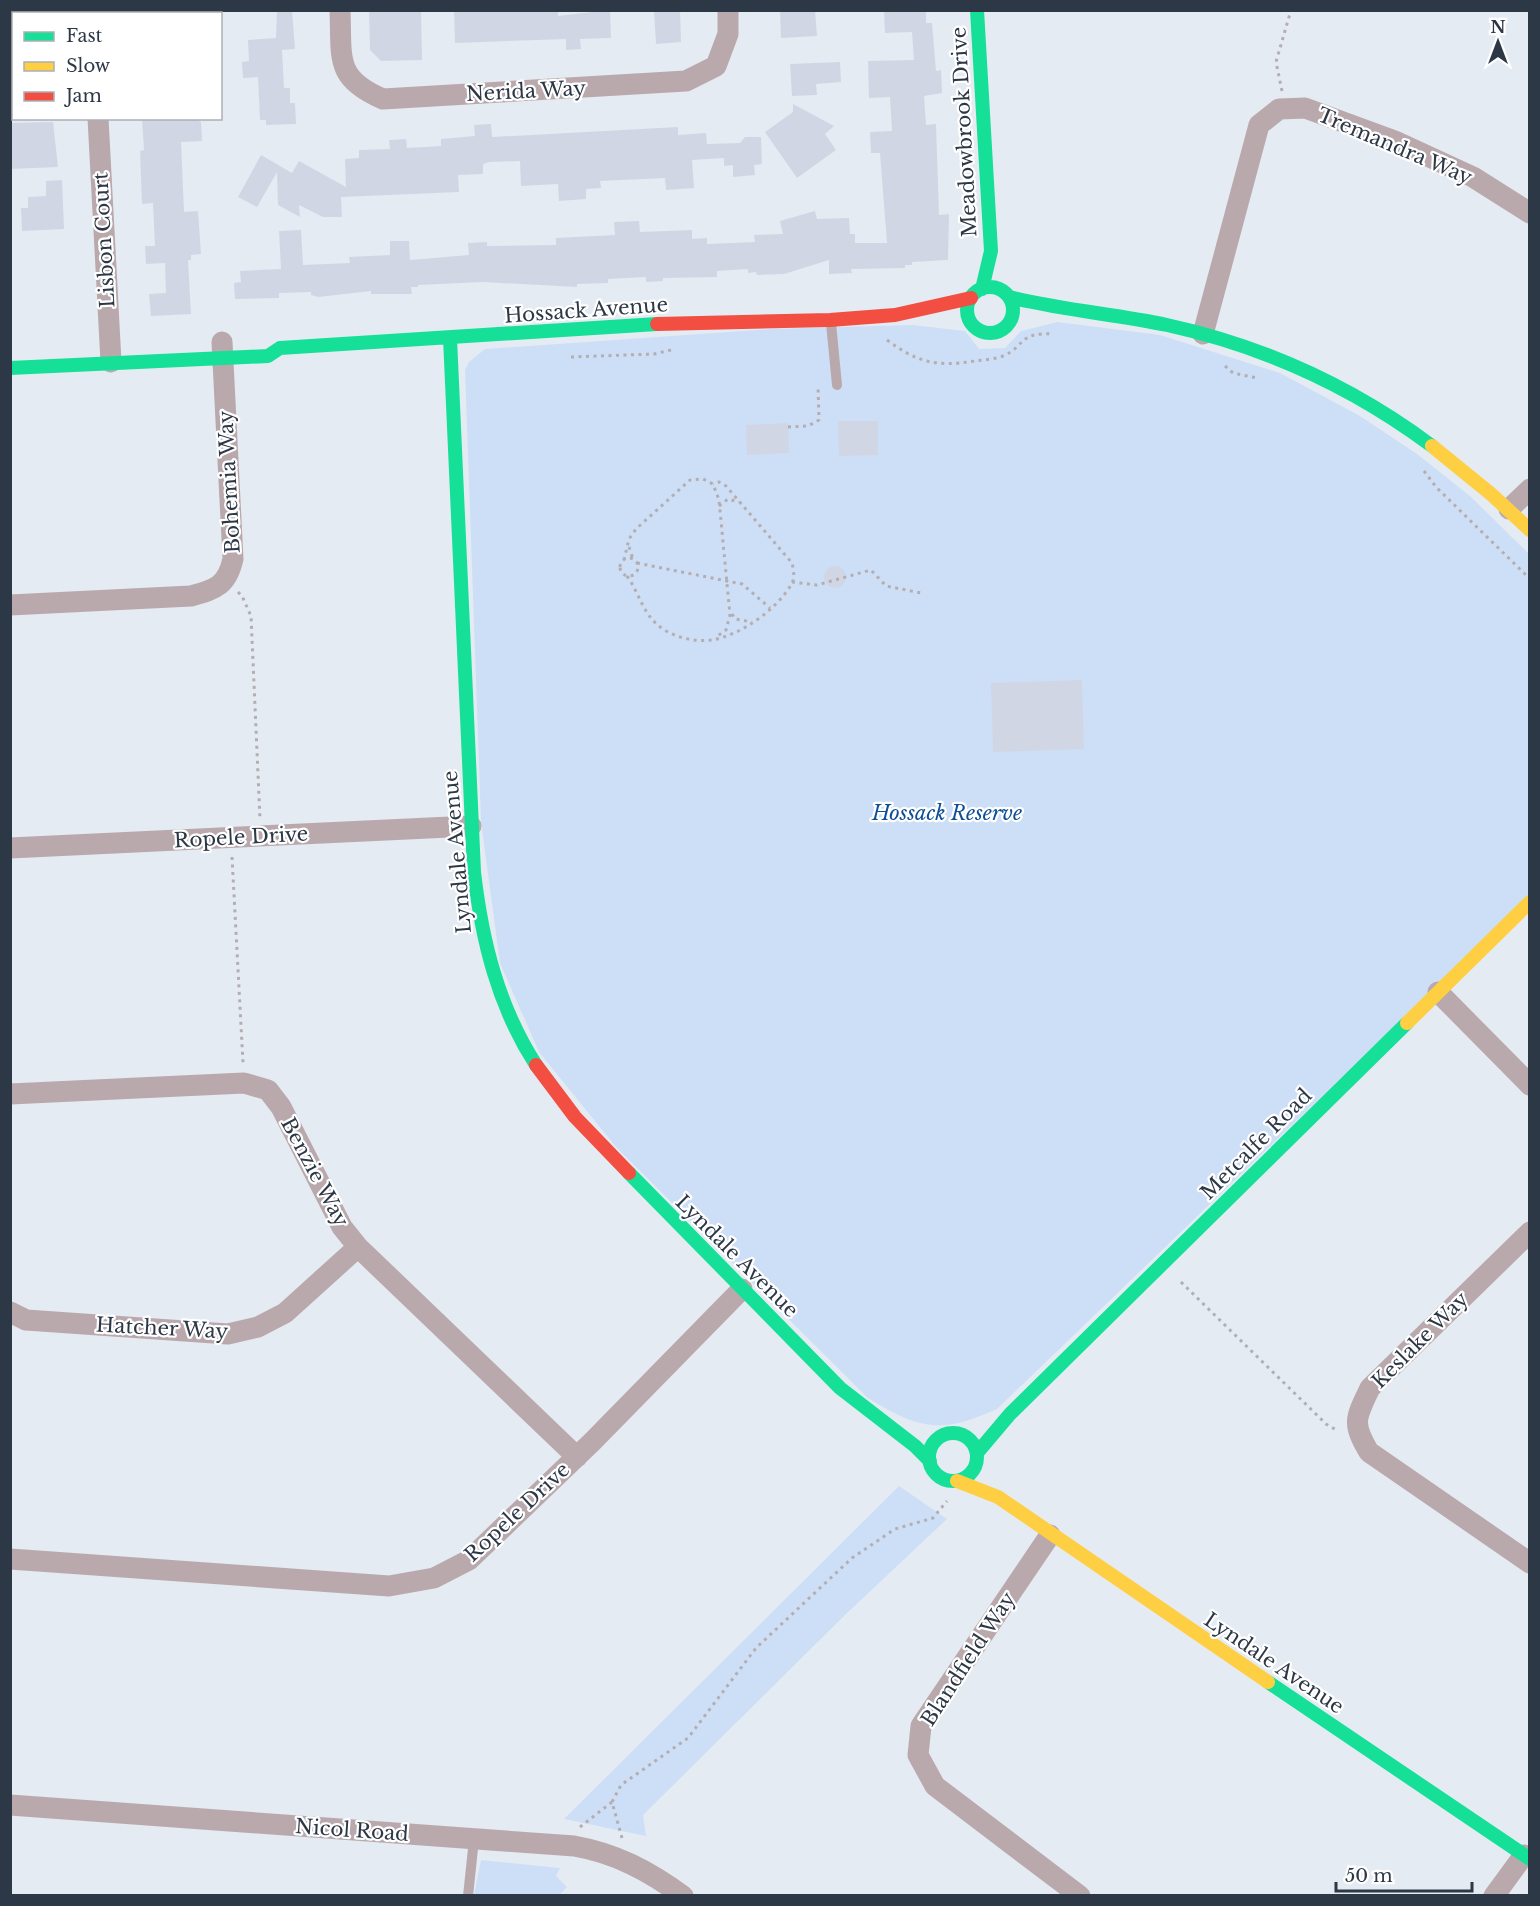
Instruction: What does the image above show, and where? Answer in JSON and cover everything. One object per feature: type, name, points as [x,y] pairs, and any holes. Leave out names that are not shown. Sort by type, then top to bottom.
[{"type":"street","name":"Nerida Way","points":[[340,10],[343,67],[361,89],[383,99],[686,81],[717,66],[728,34],[728,10]]},
{"type":"street","name":"Meadowbrook Drive","points":[[976,10],[991,251],[1007,294]]},
{"type":"street","name":"Tremandra Way","points":[[1285,108],[1305,108],[1395,141],[1473,177],[1530,213]]},
{"type":"street","points":[[1203,334],[1259,125],[1279,109],[1285,108]]},
{"type":"street","name":"Lisbon Court","points":[[98,120],[110,351]]},
{"type":"street","name":"Meadowbrook Drive","points":[[982,289],[991,251]]},
{"type":"street","name":"Hossack Avenue","points":[[895,315],[971,298],[982,289],[997,288],[1007,294],[1060,310],[1106,314],[1203,334],[1274,356],[1359,396],[1435,445],[1509,509],[1530,531]]},
{"type":"street","points":[[1007,294],[1014,308],[1011,320]]},
{"type":"street","points":[[959,319],[967,313],[971,298]]},
{"type":"street","name":"Hossack Avenue","points":[[10,368],[110,351],[222,346],[268,356],[280,348],[553,333],[633,325],[830,320],[895,315],[959,319],[988,333],[1002,331],[1011,320],[1060,310]]},
{"type":"street","name":"Lyndale Avenue","points":[[450,338],[450,410],[471,826],[479,916],[490,964],[519,1038],[566,1108],[840,1388],[930,1461],[936,1474],[998,1497],[1050,1535],[1527,1857]]},
{"type":"street","points":[[267,339],[280,348]]},
{"type":"street","name":"Bohemia Way","points":[[10,605],[191,596],[210,591],[225,582],[230,575],[233,559],[222,346]]},
{"type":"street","points":[[1509,509],[1530,489]]},
{"type":"street","name":"Ropele Drive","points":[[10,848],[471,826]]},
{"type":"street","name":"Metcalfe Road","points":[[977,1458],[1011,1414],[1530,902]]},
{"type":"street","points":[[1438,992],[1530,1085]]},
{"type":"street","name":"Benzie Way","points":[[10,1094],[244,1083],[268,1090],[281,1107],[342,1227],[358,1247],[577,1457]]},
{"type":"street","name":"Keslake Way","points":[[1357,1431],[1358,1414],[1370,1388],[1530,1232]]},
{"type":"street","name":"Hatcher Way","points":[[10,1312],[26,1320],[228,1334],[258,1327],[285,1314],[358,1247]]},
{"type":"street","name":"Ropele Drive","points":[[10,1559],[389,1586],[434,1578],[469,1560],[577,1457],[742,1289]]},
{"type":"street","name":"Metcalfe Road","points":[[952,1434],[1011,1414]]},
{"type":"street","name":"Lyndale Avenue","points":[[887,1424],[952,1434],[971,1440],[977,1458],[998,1497]]},
{"type":"street","points":[[1357,1431],[1370,1452],[1530,1563]]},
{"type":"street","points":[[930,1461],[934,1442],[952,1434]]},
{"type":"street","points":[[957,1481],[970,1475],[977,1458]]},
{"type":"street","name":"Blandfield Way","points":[[1050,1535],[921,1726],[918,1755],[935,1786],[1080,1896]]},
{"type":"street","name":"Nicol Road","points":[[10,1805],[573,1846],[617,1857],[655,1875],[682,1896]]},
{"type":"street","points":[[1494,1896],[1527,1857]]},
{"type":"lane","points":[[830,320],[837,385]]},
{"type":"lane","points":[[468,1896],[474,1839]]},
{"type":"path","points":[[1285,108],[1276,62],[1291,10]]},
{"type":"path","points":[[882,337],[908,355],[939,364],[1003,356],[1029,336],[1057,334]]},
{"type":"path","points":[[564,357],[654,354],[677,348]]},
{"type":"path","points":[[1222,362],[1233,374],[1262,379]]},
{"type":"path","points":[[788,427],[808,426],[819,420],[818,386]]},
{"type":"path","points":[[1420,468],[1436,488],[1530,579]]},
{"type":"path","points":[[703,479],[713,484],[718,482],[726,486],[792,563],[792,582],[770,608],[753,622],[728,636],[712,640],[683,638],[661,628],[643,608],[634,586],[620,567],[636,529],[690,480],[703,479]]},
{"type":"path","points":[[712,640],[726,630],[730,609],[719,506],[713,484]]},
{"type":"path","points":[[719,506],[728,499],[740,503]]},
{"type":"path","points":[[628,545],[637,563],[727,580],[749,587],[770,608]]},
{"type":"path","points":[[624,560],[633,559]]},
{"type":"path","points":[[634,586],[637,563]]},
{"type":"path","points":[[627,576],[649,567]]},
{"type":"path","points":[[792,582],[817,585],[871,570],[886,586],[921,593]]},
{"type":"path","points":[[225,582],[242,596],[250,616],[261,836]]},
{"type":"path","points":[[730,609],[735,619],[753,622]]},
{"type":"path","points":[[231,837],[244,1083]]},
{"type":"path","points":[[1181,1282],[1326,1424],[1344,1435],[1357,1431]]},
{"type":"path","points":[[573,1833],[612,1802],[621,1785],[688,1738],[756,1648],[852,1558],[896,1529],[933,1518],[951,1496]]},
{"type":"path","points":[[612,1802],[623,1842],[617,1857]]},
{"type":"green space","name":"Hossack Reserve","points":[[1057,322],[1160,335],[1280,373],[1360,416],[1417,454],[1470,496],[1529,554],[1529,897],[997,1409],[961,1422],[931,1425],[902,1417],[868,1398],[616,1147],[539,1052],[500,963],[481,822],[465,370],[469,362],[485,349],[772,329],[913,325],[965,331],[979,349],[1005,348],[1021,331]]},
{"type":"green space","points":[[899,1486],[947,1519],[846,1614],[643,1815],[646,1836],[564,1819]]},
{"type":"green space","points":[[481,1860],[560,1868],[556,1876],[567,1887],[559,1895],[474,1895]]},
{"type":"building","points":[[277,10],[292,10],[295,49],[282,50],[284,88],[290,88],[290,103],[295,103],[296,124],[266,125],[266,120],[260,120],[258,77],[243,78],[242,62],[249,61],[248,40],[276,38]]},
{"type":"building","points":[[369,10],[421,10],[422,60],[381,61],[370,50]]},
{"type":"building","points":[[558,10],[558,16],[610,10],[611,38],[580,39],[581,49],[566,50],[566,39],[455,43],[454,12]]},
{"type":"building","points":[[654,10],[680,10],[681,42],[656,44]]},
{"type":"building","points":[[780,10],[815,10],[817,36],[781,38]]},
{"type":"building","points":[[884,10],[926,10],[926,23],[932,23],[936,71],[941,70],[942,93],[924,96],[926,125],[936,124],[939,215],[949,214],[948,260],[912,262],[912,265],[905,265],[905,268],[851,269],[852,273],[829,274],[829,260],[784,274],[757,275],[756,272],[748,273],[748,269],[717,271],[717,277],[663,278],[663,281],[646,282],[646,277],[608,279],[608,283],[577,284],[577,287],[483,282],[418,285],[418,287],[411,287],[412,294],[371,294],[371,291],[318,297],[311,295],[311,292],[279,293],[279,298],[235,299],[234,283],[241,282],[240,271],[281,269],[279,231],[301,230],[303,265],[350,263],[349,257],[390,255],[390,241],[409,241],[410,260],[469,255],[468,243],[487,242],[487,246],[556,245],[556,238],[615,235],[614,222],[639,221],[640,232],[692,230],[692,239],[707,238],[707,244],[755,242],[754,235],[783,234],[780,221],[815,211],[817,219],[849,218],[850,234],[855,234],[855,243],[887,243],[880,153],[871,153],[870,132],[892,131],[890,97],[869,98],[868,61],[914,60],[912,32],[885,33]]},
{"type":"building","points":[[840,62],[841,82],[816,84],[817,95],[792,96],[790,64]]},
{"type":"building","points":[[793,104],[834,126],[825,134],[836,150],[797,178],[765,132],[793,112]]},
{"type":"building","points":[[142,120],[198,120],[201,122],[202,141],[181,142],[184,212],[198,211],[201,254],[191,255],[191,260],[188,260],[191,314],[151,316],[149,294],[166,293],[165,263],[146,264],[145,246],[155,246],[153,203],[142,204],[140,151],[144,150]]},
{"type":"building","points":[[53,122],[58,167],[10,169],[10,123]]},
{"type":"building","points":[[491,124],[492,137],[678,127],[678,135],[706,133],[707,144],[740,143],[745,137],[761,137],[762,164],[754,165],[755,175],[733,177],[733,165],[724,166],[724,158],[692,160],[694,188],[666,190],[665,178],[600,181],[601,188],[586,189],[586,199],[559,201],[558,184],[521,186],[520,161],[489,162],[483,164],[483,174],[458,175],[459,192],[341,197],[342,217],[323,217],[299,205],[300,217],[278,205],[277,172],[257,207],[238,197],[261,155],[292,173],[299,161],[346,187],[345,159],[359,158],[359,150],[390,149],[389,140],[406,139],[407,148],[441,146],[441,139],[475,136],[474,125]]},
{"type":"building","points":[[62,180],[64,229],[22,231],[21,208],[28,208],[28,197],[46,196],[46,181]]},
{"type":"building","points":[[838,421],[878,421],[878,455],[839,456]]},
{"type":"building","points":[[788,423],[789,453],[747,455],[746,425]]},
{"type":"building","points":[[831,566],[839,566],[846,573],[846,581],[839,588],[831,588],[824,581],[824,573]]},
{"type":"building","points":[[1082,680],[1084,749],[993,752],[991,683]]},
{"type":"traffic: fast","points":[[977,10],[991,251],[982,289]]},
{"type":"traffic: fast","points":[[990,287],[1006,294],[1013,310],[1006,326],[990,333],[974,326],[967,310],[974,294],[990,287]]},
{"type":"traffic: fast","points":[[1009,297],[1167,325],[1238,344],[1339,387],[1371,405],[1432,446]]},
{"type":"traffic: fast","points":[[10,368],[268,356],[280,348],[657,324]]},
{"type":"traffic: fast","points":[[450,338],[477,898],[487,948],[502,996],[511,1020],[536,1065]]},
{"type":"traffic: fast","points":[[977,1453],[1010,1414],[1407,1023]]},
{"type":"traffic: fast","points":[[629,1173],[840,1388],[915,1446],[930,1461]]},
{"type":"traffic: fast","points":[[953,1433],[970,1440],[977,1457],[970,1474],[953,1481],[936,1474],[929,1457],[936,1440],[953,1433]]},
{"type":"traffic: fast","points":[[1268,1682],[1530,1859]]},
{"type":"traffic: slow","points":[[1432,446],[1491,494],[1530,530]]},
{"type":"traffic: slow","points":[[1407,1023],[1530,902]]},
{"type":"traffic: slow","points":[[957,1481],[998,1497],[1268,1682]]},
{"type":"traffic: jam","points":[[657,324],[830,320],[895,315],[971,298]]},
{"type":"traffic: jam","points":[[536,1065],[575,1117],[629,1173]]}]
